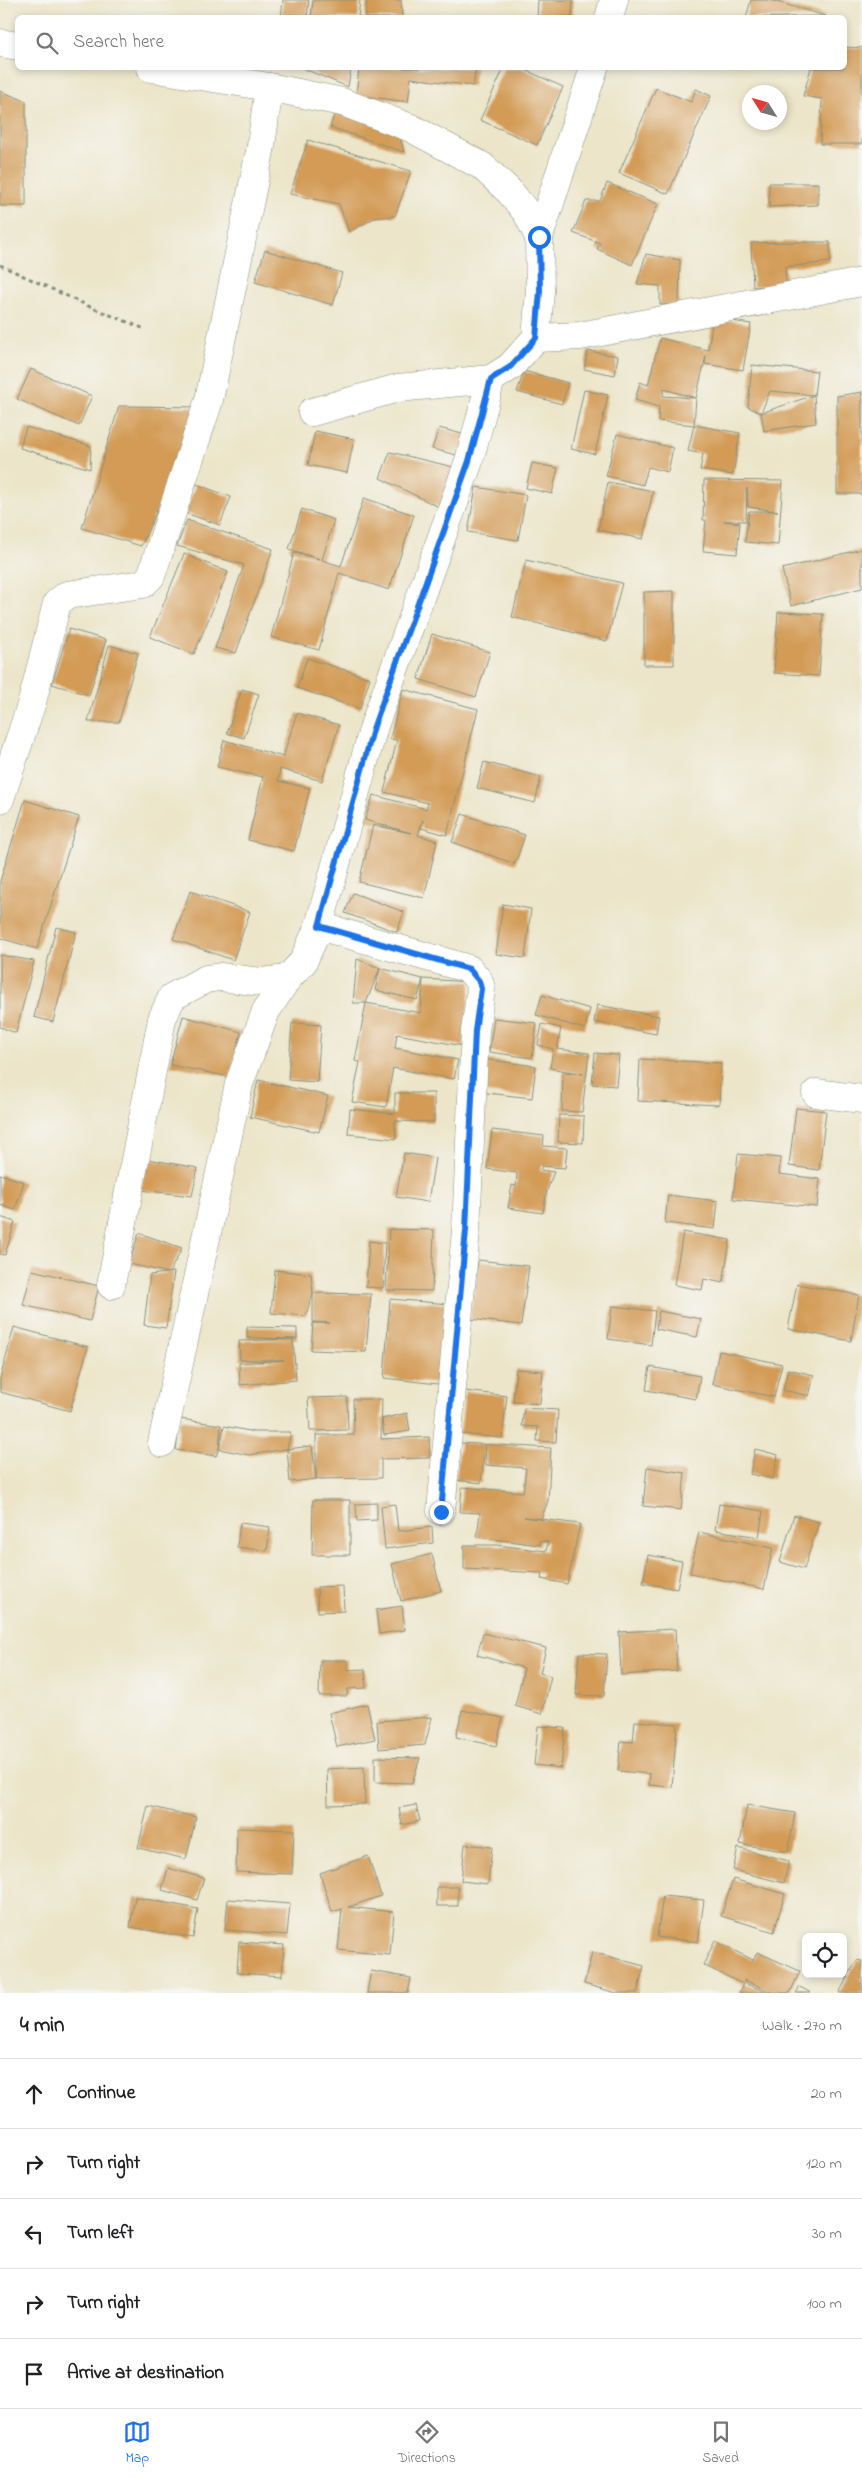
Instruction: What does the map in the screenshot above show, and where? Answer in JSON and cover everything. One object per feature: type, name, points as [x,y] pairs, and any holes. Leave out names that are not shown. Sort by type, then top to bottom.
[{"type":"street","points":[[610,15],[614,0]]},
{"type":"street","points":[[0,42],[15,45]]},
{"type":"street","points":[[163,70],[268,87],[342,102],[410,128],[482,166],[510,192],[528,213],[539,237]]},
{"type":"street","points":[[312,412],[398,388],[491,379],[510,367],[536,338],[540,291],[539,237],[593,70]]},
{"type":"street","points":[[0,799],[32,702],[57,603],[68,595],[143,584],[151,576],[209,400],[261,146],[268,87]]},
{"type":"street","points":[[536,338],[580,336],[862,282]]},
{"type":"street","points":[[162,1443],[240,1084],[266,1011],[287,979],[303,962],[319,926],[374,726],[469,461],[491,379]]},
{"type":"street","points":[[319,926],[469,969],[479,981],[481,989],[475,1031],[466,1230],[441,1512]]},
{"type":"street","points":[[111,1285],[162,1019],[172,997],[206,979],[220,977],[262,982],[287,979]]},
{"type":"street","points":[[816,1092],[862,1099]]},
{"type":"path","points":[[0,265],[95,309],[145,329]]},
{"type":"building","points":[[283,0],[309,0],[307,15],[281,15]]},
{"type":"building","points":[[313,0],[360,0],[358,15],[311,15]]},
{"type":"building","points":[[367,0],[401,0],[402,15],[365,15]]},
{"type":"building","points":[[538,0],[573,0],[572,15],[537,15]]},
{"type":"building","points":[[751,0],[770,0],[822,15],[747,15]]},
{"type":"building","points":[[847,47],[862,48],[862,144],[820,144],[822,99],[803,96],[810,70],[847,70]]},
{"type":"building","points":[[307,70],[351,70],[348,87]]},
{"type":"building","points":[[359,70],[476,70],[473,86],[411,78],[408,102],[356,95]]},
{"type":"building","points":[[503,70],[525,70],[563,87],[537,145],[480,120]]},
{"type":"building","points":[[656,88],[691,102],[696,89],[711,96],[668,194],[619,173]]},
{"type":"building","points":[[0,91],[26,101],[26,206],[0,206]]},
{"type":"building","points":[[336,110],[399,132],[404,152],[330,127]]},
{"type":"building","points":[[308,140],[411,171],[395,216],[374,218],[349,232],[339,204],[290,194]]},
{"type":"building","points":[[607,183],[658,204],[632,265],[597,249],[600,243],[573,233],[586,201],[600,201]]},
{"type":"building","points":[[769,183],[818,183],[818,205],[769,207]]},
{"type":"building","points":[[830,242],[830,262],[785,267],[786,285],[753,287],[751,243]]},
{"type":"building","points":[[265,250],[342,273],[333,305],[255,282]]},
{"type":"building","points":[[646,254],[680,260],[679,304],[660,305],[660,286],[637,284]]},
{"type":"building","points":[[713,318],[751,324],[743,370],[705,364],[706,356],[696,398],[694,425],[658,421],[659,407],[635,400],[640,382],[648,385],[660,338],[708,350]],"holes":[[[664,389],[696,398],[663,396]]]},
{"type":"building","points":[[588,351],[618,356],[615,375],[584,369]]},
{"type":"building","points":[[752,365],[817,371],[814,395],[770,391],[761,413],[748,407]]},
{"type":"building","points":[[31,369],[92,396],[79,426],[17,399]]},
{"type":"building","points":[[524,371],[568,383],[562,404],[517,392]]},
{"type":"building","points":[[584,390],[608,395],[595,454],[571,449]]},
{"type":"building","points":[[862,392],[862,494],[837,494],[837,396]]},
{"type":"building","points":[[814,395],[816,423],[764,431],[761,413]]},
{"type":"building","points":[[119,406],[203,407],[141,546],[82,528]]},
{"type":"building","points":[[694,425],[740,433],[733,475],[700,470],[703,454],[688,451]]},
{"type":"building","points":[[26,427],[91,446],[90,469],[20,448]]},
{"type":"building","points":[[439,428],[466,435],[461,456],[432,449]]},
{"type":"building","points":[[315,431],[354,439],[347,473],[308,465]]},
{"type":"building","points":[[617,434],[673,448],[668,472],[648,467],[643,485],[606,476]]},
{"type":"building","points":[[390,452],[458,468],[441,508],[380,478]]},
{"type":"building","points":[[532,463],[558,468],[552,494],[526,488]]},
{"type":"building","points":[[704,480],[783,481],[778,545],[745,542],[749,511],[778,511],[748,507],[747,488],[746,521],[724,521],[740,523],[737,554],[703,551],[706,520],[703,520]]},
{"type":"building","points":[[608,482],[653,491],[643,539],[598,530]]},
{"type":"building","points":[[196,484],[231,497],[220,525],[185,513]]},
{"type":"building","points":[[476,487],[526,495],[518,540],[468,532]]},
{"type":"building","points":[[364,498],[414,515],[389,590],[339,573],[319,650],[271,637],[294,553],[320,559],[289,549],[302,509],[334,520],[322,560],[341,566]]},
{"type":"building","points":[[187,520],[273,549],[236,653],[215,648],[244,565],[177,546]]},
{"type":"building","points":[[862,549],[862,588],[791,606],[782,569]]},
{"type":"building","points":[[184,554],[228,572],[194,654],[150,637]]},
{"type":"building","points":[[526,560],[622,583],[607,641],[512,617]]},
{"type":"building","points":[[674,591],[674,665],[644,665],[644,592]]},
{"type":"building","points":[[778,612],[823,614],[819,676],[774,673]]},
{"type":"building","points":[[69,629],[106,640],[89,695],[52,684]]},
{"type":"building","points":[[432,634],[490,652],[476,697],[418,679]]},
{"type":"building","points":[[109,645],[138,653],[119,722],[88,722]]},
{"type":"building","points":[[307,658],[370,678],[360,709],[297,688]]},
{"type":"building","points":[[242,689],[259,694],[244,738],[227,733]]},
{"type":"building","points":[[403,689],[478,709],[447,835],[421,828],[423,820],[418,835],[437,841],[424,898],[359,882],[373,825],[411,833],[365,820],[373,795],[426,809],[428,803],[384,792],[397,740],[390,739]]},
{"type":"building","points":[[297,713],[339,725],[322,781],[280,769],[278,781],[310,788],[294,851],[248,840],[263,777],[217,767],[224,740],[283,757]]},
{"type":"building","points":[[484,762],[541,777],[535,803],[477,788]]},
{"type":"building","points":[[25,800],[79,817],[37,949],[0,938],[0,881]]},
{"type":"building","points":[[462,814],[525,835],[515,864],[452,842]]},
{"type":"building","points":[[190,891],[250,912],[233,960],[173,939]]},
{"type":"building","points":[[353,893],[404,912],[397,932],[345,913]]},
{"type":"building","points":[[503,904],[531,909],[525,958],[496,954]]},
{"type":"building","points":[[56,927],[76,932],[53,1022],[34,1017]]},
{"type":"building","points":[[0,955],[34,961],[16,1033],[0,1027]]},
{"type":"building","points":[[357,959],[380,968],[366,1003],[353,1003]]},
{"type":"building","points":[[380,968],[423,979],[417,1000],[375,990]]},
{"type":"building","points":[[423,979],[471,982],[463,1046],[397,1034],[395,1048],[458,1060],[454,1079],[393,1068],[386,1107],[352,1102],[360,1062],[355,1061],[366,1003],[421,1013]]},
{"type":"building","points":[[542,995],[590,1009],[585,1029],[536,1015]]},
{"type":"building","points":[[597,1005],[659,1016],[656,1034],[594,1022]]},
{"type":"building","points":[[183,1016],[241,1032],[230,1077],[170,1065]]},
{"type":"building","points":[[494,1018],[537,1023],[532,1058],[489,1052]]},
{"type":"building","points":[[292,1023],[321,1025],[317,1082],[288,1080]]},
{"type":"building","points":[[542,1024],[561,1028],[557,1049],[589,1053],[582,1112],[562,1111],[563,1072],[583,1074],[550,1068],[553,1049],[538,1045]]},
{"type":"building","points":[[595,1053],[619,1055],[616,1086],[592,1084]]},
{"type":"building","points":[[482,1059],[536,1066],[532,1098],[478,1092]]},
{"type":"building","points":[[640,1059],[721,1063],[719,1105],[638,1101]]},
{"type":"building","points":[[258,1080],[328,1096],[319,1132],[250,1117]]},
{"type":"building","points":[[395,1093],[434,1093],[434,1122],[395,1121],[396,1139],[348,1134],[350,1109],[395,1114]]},
{"type":"building","points":[[796,1108],[826,1111],[819,1170],[789,1166]]},
{"type":"building","points":[[559,1115],[584,1116],[583,1143],[558,1142]]},
{"type":"building","points":[[492,1130],[544,1136],[543,1146],[567,1148],[565,1168],[542,1166],[540,1170],[554,1172],[547,1190],[543,1213],[508,1208],[512,1185],[516,1186],[517,1173],[487,1169]]},
{"type":"building","points":[[404,1153],[435,1158],[428,1202],[396,1197]]},
{"type":"building","points":[[738,1154],[781,1158],[779,1174],[820,1179],[817,1207],[733,1199]]},
{"type":"building","points":[[147,1159],[198,1168],[192,1196],[141,1190]]},
{"type":"building","points":[[0,1174],[24,1182],[15,1210],[0,1205]]},
{"type":"building","points":[[668,1195],[718,1201],[715,1229],[665,1223]]},
{"type":"building","points":[[0,1217],[15,1222],[5,1255],[0,1254]]},
{"type":"building","points":[[389,1229],[434,1230],[432,1291],[386,1290]]},
{"type":"building","points":[[683,1232],[730,1240],[723,1283],[704,1279],[702,1290],[674,1285]]},
{"type":"building","points":[[139,1233],[182,1248],[169,1273],[129,1264]]},
{"type":"building","points":[[369,1241],[385,1243],[383,1288],[366,1287]]},
{"type":"building","points":[[478,1260],[529,1266],[521,1325],[470,1319]]},
{"type":"building","points":[[32,1270],[99,1286],[90,1321],[23,1305]]},
{"type":"building","points":[[275,1270],[311,1274],[313,1293],[306,1316],[271,1313]]},
{"type":"building","points":[[174,1272],[166,1328],[144,1325],[150,1275]]},
{"type":"building","points":[[797,1284],[859,1295],[851,1341],[788,1329]]},
{"type":"building","points":[[313,1293],[371,1294],[366,1352],[311,1350],[313,1323],[330,1323],[313,1322]]},
{"type":"building","points":[[390,1299],[449,1304],[438,1384],[384,1378]]},
{"type":"building","points":[[612,1306],[655,1311],[651,1345],[608,1339]]},
{"type":"building","points":[[659,1311],[701,1319],[697,1337],[656,1329]]},
{"type":"building","points":[[14,1327],[88,1347],[70,1411],[0,1392],[0,1379]]},
{"type":"building","points":[[247,1327],[297,1328],[297,1339],[247,1338]]},
{"type":"building","points":[[293,1339],[296,1380],[240,1385],[239,1363],[284,1360],[240,1360],[239,1341]]},
{"type":"building","points":[[719,1351],[782,1364],[774,1397],[712,1384]]},
{"type":"building","points":[[650,1367],[700,1376],[696,1399],[646,1390]]},
{"type":"building","points":[[516,1369],[543,1371],[540,1404],[513,1402]]},
{"type":"building","points":[[788,1369],[814,1375],[809,1396],[783,1390]]},
{"type":"building","points":[[465,1391],[507,1396],[502,1438],[460,1434]]},
{"type":"building","points":[[347,1397],[348,1430],[310,1431],[308,1398]]},
{"type":"building","points":[[353,1399],[382,1399],[381,1439],[429,1437],[430,1458],[381,1459],[381,1478],[316,1479],[316,1435],[354,1435]]},
{"type":"building","points":[[524,1408],[558,1410],[556,1442],[537,1441],[538,1427],[522,1426]]},
{"type":"building","points":[[407,1413],[410,1431],[384,1435],[382,1419]]},
{"type":"building","points":[[180,1419],[221,1425],[219,1449],[216,1456],[176,1450]]},
{"type":"building","points":[[224,1426],[254,1432],[291,1432],[287,1449],[249,1455],[219,1449]]},
{"type":"building","points":[[460,1443],[551,1448],[548,1501],[541,1519],[524,1517],[580,1524],[567,1584],[541,1579],[542,1573],[464,1569],[464,1545],[497,1545],[546,1551],[548,1542],[540,1541],[540,1545],[477,1537],[480,1513],[460,1512],[462,1487],[523,1492],[526,1468],[486,1465],[485,1445],[481,1483],[456,1480]]},
{"type":"building","points":[[312,1446],[316,1479],[290,1482],[287,1449]]},
{"type":"building","points":[[755,1449],[778,1455],[773,1479],[750,1474]]},
{"type":"building","points":[[647,1467],[685,1473],[681,1510],[643,1506]]},
{"type":"building","points":[[313,1500],[350,1500],[350,1555],[312,1555]]},
{"type":"building","points":[[377,1503],[377,1520],[357,1521],[356,1504]]},
{"type":"building","points":[[395,1504],[398,1531],[432,1527],[433,1543],[385,1549],[381,1506]]},
{"type":"building","points":[[719,1504],[763,1511],[759,1537],[715,1530]]},
{"type":"building","points":[[794,1515],[819,1522],[804,1569],[780,1562]]},
{"type":"building","points":[[240,1523],[270,1527],[267,1551],[237,1547]]},
{"type":"building","points":[[699,1532],[773,1548],[764,1589],[690,1573]]},
{"type":"building","points":[[432,1554],[441,1591],[401,1601],[392,1564]]},
{"type":"building","points":[[648,1555],[682,1561],[677,1589],[643,1583]]},
{"type":"building","points":[[343,1586],[344,1611],[318,1612],[317,1587]]},
{"type":"building","points":[[402,1606],[405,1630],[379,1634],[376,1610]]},
{"type":"building","points":[[675,1629],[677,1671],[621,1675],[619,1632]]},
{"type":"building","points":[[483,1633],[546,1648],[540,1673],[551,1676],[542,1714],[515,1706],[524,1668],[477,1655]]},
{"type":"building","points":[[579,1653],[607,1654],[604,1696],[576,1695]]},
{"type":"building","points":[[320,1660],[347,1660],[347,1670],[365,1669],[366,1688],[348,1689],[347,1696],[319,1696]]},
{"type":"building","points":[[367,1704],[375,1739],[337,1747],[329,1713]]},
{"type":"building","points":[[462,1710],[503,1718],[496,1746],[456,1737]]},
{"type":"building","points":[[432,1717],[425,1745],[379,1749],[377,1721]]},
{"type":"building","points":[[635,1721],[677,1724],[672,1787],[649,1785],[650,1774],[618,1771],[621,1741],[633,1742]]},
{"type":"building","points":[[538,1726],[565,1728],[561,1768],[534,1765]]},
{"type":"building","points":[[375,1757],[420,1758],[412,1783],[375,1782]]},
{"type":"building","points":[[364,1767],[365,1804],[328,1805],[327,1769]]},
{"type":"building","points":[[416,1805],[420,1821],[402,1825],[399,1808]]},
{"type":"building","points":[[747,1805],[795,1813],[788,1852],[740,1844]]},
{"type":"building","points":[[148,1806],[196,1817],[186,1859],[138,1848]]},
{"type":"building","points":[[237,1828],[294,1830],[292,1874],[236,1872]]},
{"type":"building","points":[[465,1844],[492,1847],[488,1884],[461,1881]]},
{"type":"building","points":[[738,1848],[789,1861],[784,1883],[733,1870]]},
{"type":"building","points":[[368,1856],[381,1896],[348,1907],[394,1912],[390,1955],[338,1950],[342,1909],[332,1912],[320,1873]]},
{"type":"building","points":[[168,1868],[204,1878],[197,1900],[162,1890]]},
{"type":"building","points":[[733,1879],[785,1894],[774,1932],[721,1916]]},
{"type":"building","points":[[437,1887],[458,1887],[458,1906],[437,1906]]},
{"type":"building","points":[[663,1896],[704,1900],[698,1942],[657,1937]]},
{"type":"building","points":[[135,1897],[198,1909],[193,1938],[130,1927]]},
{"type":"building","points":[[228,1899],[290,1904],[287,1935],[225,1930]]},
{"type":"building","points":[[715,1941],[753,1960],[757,1952],[800,1971],[790,1993],[773,1993],[744,1980],[744,1983],[769,1993],[739,1993],[743,1984],[703,1965]]},
{"type":"building","points":[[239,1942],[284,1945],[282,1976],[237,1973]]},
{"type":"building","points":[[592,1952],[644,1966],[637,1993],[617,1993],[584,1984]]},
{"type":"building","points":[[857,1960],[862,1961],[862,1993],[839,1993]]},
{"type":"building","points":[[371,1971],[411,1978],[408,1993],[367,1993]]},
{"type":"building","points":[[800,1987],[811,1993],[796,1993]]},
{"type":"route","points":[[441,1512],[466,1230],[475,1031],[481,989],[476,975],[469,969],[319,926],[374,726],[469,461],[491,379],[510,367],[524,354],[536,338],[540,291],[539,237]]}]
